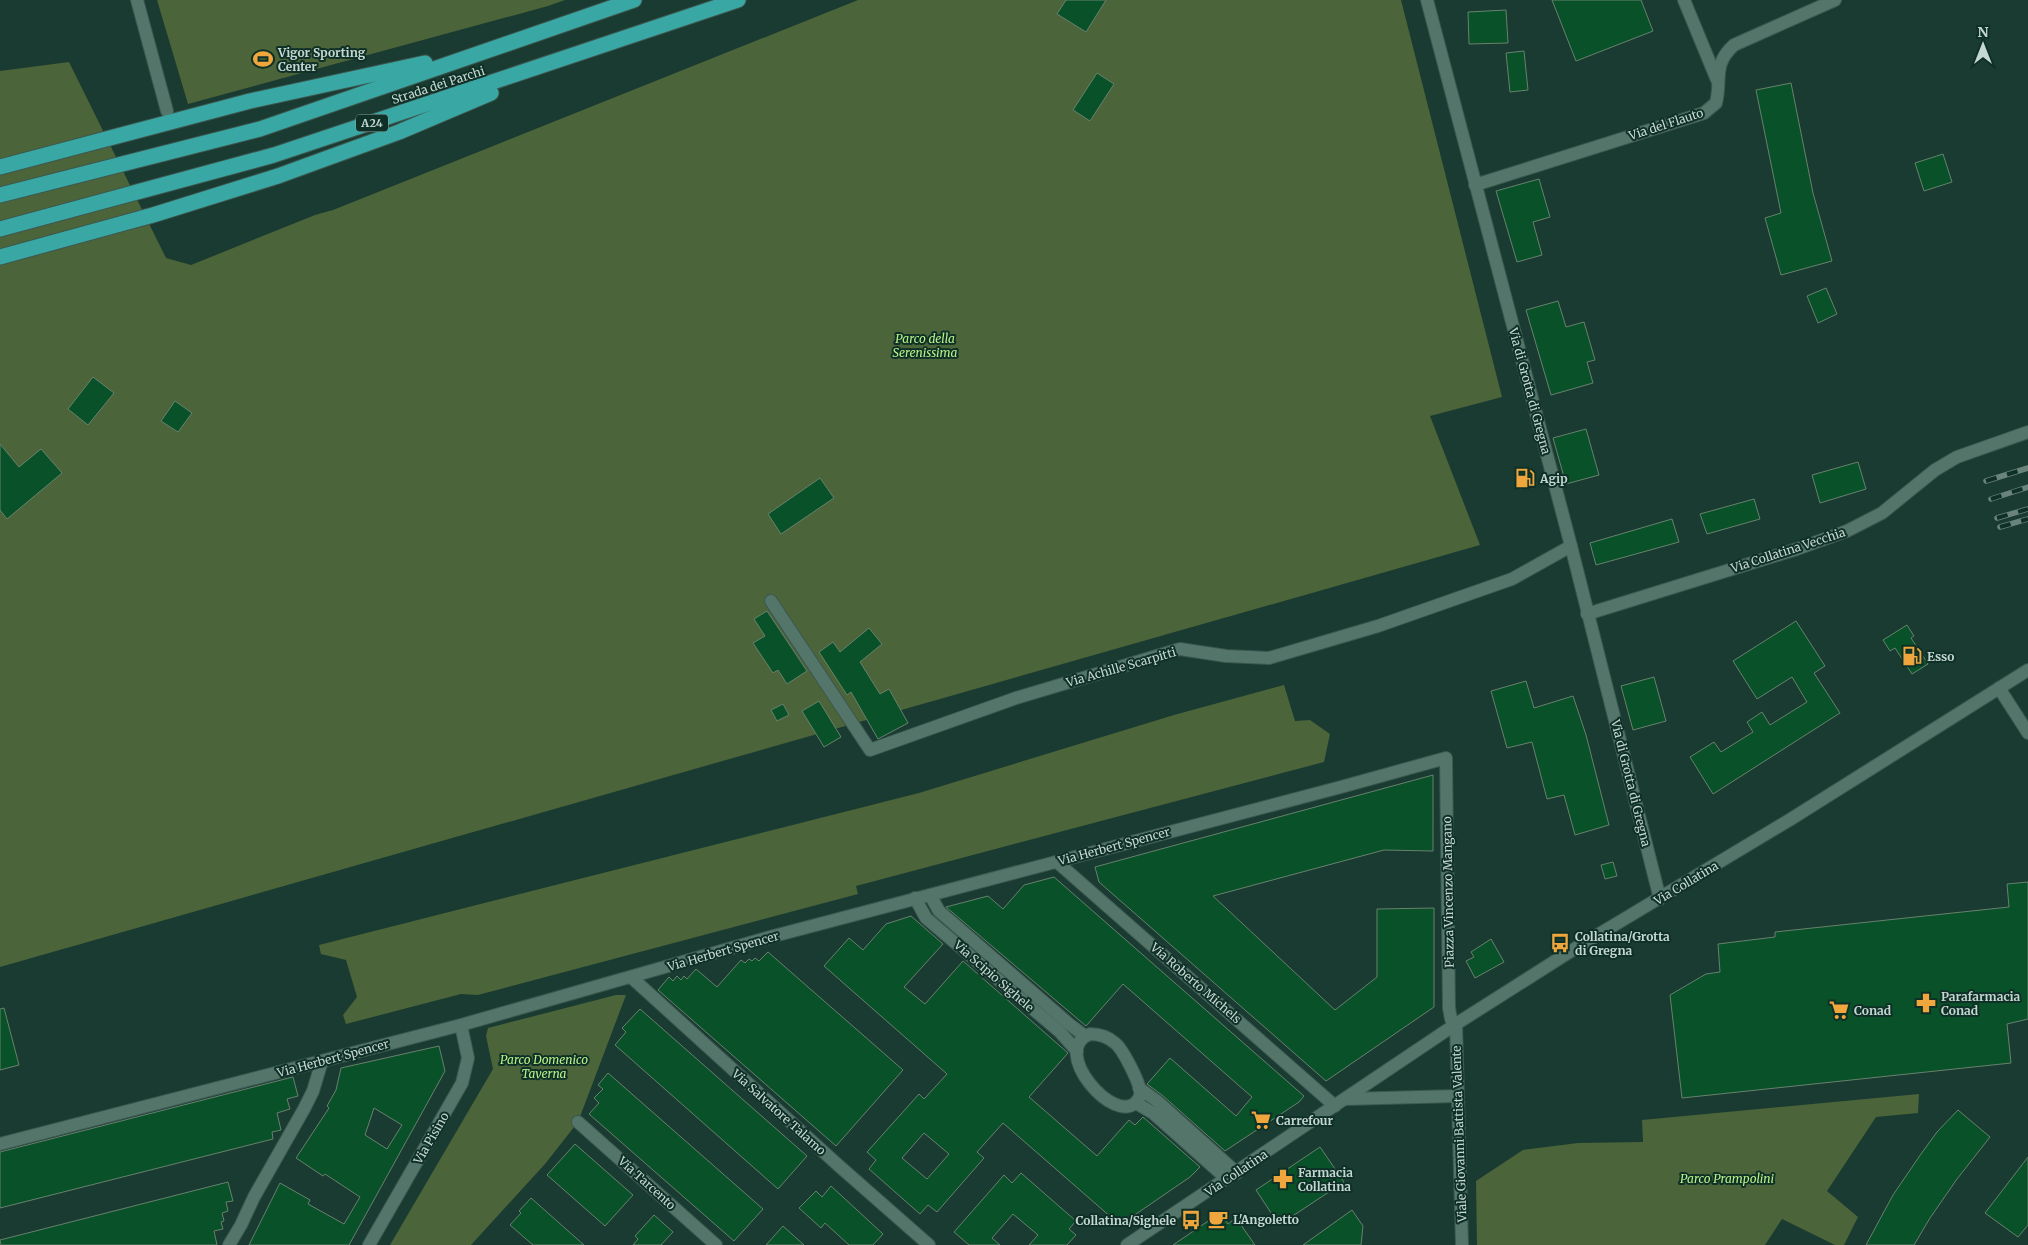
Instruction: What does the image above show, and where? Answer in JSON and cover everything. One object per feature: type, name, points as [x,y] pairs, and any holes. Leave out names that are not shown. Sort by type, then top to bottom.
[{"type":"highway","name":"Strada dei Parchi","points":[[0,195],[260,129],[634,0]]},
{"type":"highway","name":"Strada dei Parchi","points":[[0,229],[274,155],[738,0]]},
{"type":"highway","points":[[0,167],[250,101],[504,45]]},
{"type":"highway","points":[[0,257],[153,215],[278,176],[399,132],[580,54]]},
{"type":"street","points":[[137,0],[167,111]]},
{"type":"street","name":"Via di Grotta di Gregna","points":[[1427,0],[1571,546],[1660,899]]},
{"type":"street","points":[[1684,0],[1718,83]]},
{"type":"street","name":"Via del Flauto","points":[[1475,184],[1704,113],[1716,103],[1721,61],[1734,45],[1835,0]]},
{"type":"street","name":"Via Collatina Vecchia","points":[[1587,614],[1730,568],[1797,549],[1847,531],[1882,513],[1935,470],[1957,457],[2028,432]]},
{"type":"street","name":"Via Achille Scarpitti","points":[[771,601],[870,750],[1016,698],[1180,649],[1226,656],[1269,658],[1287,653],[1378,626],[1512,579],[1571,546]]},
{"type":"street","name":"Via Collatina","points":[[1127,1245],[1456,1024],[1571,951],[1660,899],[2028,670]]},
{"type":"street","points":[[1999,688],[2028,733]]},
{"type":"street","name":"Via Herbert Spencer","points":[[0,1144],[462,1025],[915,898],[1341,788],[1446,758]]},
{"type":"street","name":"Piazza Vincenzo Mangano","points":[[1446,758],[1449,1008],[1451,1019],[1456,1024]]},
{"type":"street","name":"Via Roberto Michels","points":[[1057,862],[1340,1102]]},
{"type":"street","name":"Via Scipio Sighele","points":[[930,895],[939,911],[1085,1036]]},
{"type":"street","name":"Via Scipio Sighele","points":[[915,898],[926,918],[1060,1032],[1077,1052],[1081,1069],[1098,1094],[1111,1103],[1119,1105],[1136,1103]]},
{"type":"street","name":"Via Salvatore Talamo","points":[[631,977],[929,1245]]},
{"type":"street","name":"Viale Giovanni Battista Valente","points":[[1456,1024],[1462,1245]]},
{"type":"street","name":"Via Pisino","points":[[369,1245],[462,1083],[468,1058],[462,1025]]},
{"type":"street","points":[[1077,1052],[1079,1042],[1090,1034],[1101,1035],[1116,1043],[1139,1088],[1140,1096],[1136,1103],[1153,1113],[1232,1176]]},
{"type":"street","points":[[229,1245],[304,1109],[313,1091],[322,1061]]},
{"type":"street","points":[[1139,1088],[1157,1101],[1232,1176]]},
{"type":"street","points":[[1340,1102],[1457,1096]]},
{"type":"street","name":"Via Tarcento","points":[[578,1122],[716,1245]]},
{"type":"green space","name":"Vigor Sporting Center","points":[[157,0],[565,0],[188,104]]},
{"type":"green space","name":"Parco della Serenissima","points":[[858,0],[1401,0],[1502,397],[1430,416],[1480,545],[0,967],[0,71],[69,62],[166,258],[191,265]]},
{"type":"green space","points":[[1284,685],[1295,721],[1310,720],[1330,734],[1324,762],[856,886],[858,894],[478,995],[461,994],[346,1024],[343,1015],[357,997],[346,960],[321,954],[319,945],[919,793],[1174,715]]},
{"type":"green space","name":"Parco Domenico Taverna","points":[[616,995],[626,995],[578,1122],[545,1164],[471,1245],[390,1245],[493,1069],[486,1036],[488,1028]]},
{"type":"green space","name":"Parco Prampolini","points":[[1919,1094],[1918,1113],[1876,1117],[1827,1191],[1858,1217],[1844,1245],[1835,1245],[1782,1219],[1765,1245],[1477,1245],[1476,1181],[1523,1150],[1578,1143],[1643,1142],[1642,1120]]},
{"type":"building","points":[[1066,0],[1106,0],[1086,32],[1057,14]]},
{"type":"building","points":[[1552,0],[1641,0],[1653,31],[1576,61]]},
{"type":"building","points":[[1506,10],[1508,43],[1469,44],[1468,12]]},
{"type":"building","points":[[1524,51],[1528,90],[1510,92],[1506,53]]},
{"type":"building","points":[[1097,73],[1114,84],[1090,121],[1073,110]]},
{"type":"building","points":[[1791,83],[1813,193],[1832,261],[1781,275],[1765,218],[1781,213],[1756,90]]},
{"type":"building","points":[[1943,154],[1952,182],[1924,191],[1915,163]]},
{"type":"building","points":[[1539,179],[1550,217],[1533,222],[1542,255],[1517,262],[1496,191]]},
{"type":"building","points":[[1826,288],[1837,314],[1818,323],[1807,296]]},
{"type":"building","points":[[1558,301],[1566,327],[1584,322],[1595,360],[1587,362],[1593,383],[1551,395],[1526,310]]},
{"type":"building","points":[[93,377],[114,393],[88,425],[68,409]]},
{"type":"building","points":[[175,401],[192,413],[178,432],[161,421]]},
{"type":"building","points":[[1586,429],[1599,475],[1566,484],[1553,438]]},
{"type":"building","points":[[0,444],[19,467],[41,449],[62,473],[7,519],[0,510]]},
{"type":"building","points":[[1858,462],[1866,489],[1820,503],[1812,475]]},
{"type":"building","name":"Agip","points":[[1531,468],[1536,484],[1520,489],[1515,473]]},
{"type":"building","points":[[820,478],[834,498],[781,534],[768,514]]},
{"type":"building","points":[[1754,499],[1760,519],[1707,534],[1700,514]]},
{"type":"building","points":[[1672,519],[1679,542],[1596,565],[1590,543]]},
{"type":"building","points":[[767,611],[807,671],[787,684],[778,670],[773,673],[753,643],[765,636],[754,619]]},
{"type":"building","points":[[1796,621],[1825,666],[1814,673],[1840,713],[1713,794],[1690,757],[1714,742],[1721,752],[1753,732],[1747,722],[1762,712],[1770,725],[1807,702],[1792,677],[1757,699],[1733,661]]},
{"type":"building","points":[[1907,625],[1914,636],[1911,638],[1928,664],[1912,674],[1895,648],[1890,651],[1883,640]]},
{"type":"building","points":[[869,628],[882,644],[860,662],[880,694],[889,689],[908,723],[878,739],[851,692],[847,695],[819,652],[833,642],[840,652]]},
{"type":"building","points":[[1654,677],[1666,721],[1633,730],[1621,686]]},
{"type":"building","points":[[1526,681],[1534,708],[1573,696],[1586,735],[1609,825],[1575,835],[1564,795],[1547,799],[1532,742],[1507,748],[1491,691]]},
{"type":"building","points":[[819,701],[841,737],[824,747],[802,711]]},
{"type":"building","points":[[783,704],[789,715],[777,721],[771,710]]},
{"type":"building","points":[[1433,775],[1433,851],[1384,850],[1213,896],[1335,1010],[1377,977],[1377,909],[1434,908],[1434,1007],[1326,1081],[1099,882],[1095,867]]},
{"type":"building","points":[[1613,862],[1617,876],[1605,879],[1601,865]]},
{"type":"building","points":[[1054,877],[1304,1096],[1299,1102],[1225,1151],[1147,1084],[1170,1058],[1236,1116],[1252,1097],[1123,984],[1086,1026],[946,907],[988,896],[1003,909],[1024,885]]},
{"type":"building","name":"Conad","points":[[2028,882],[2028,1019],[2007,1024],[2011,1063],[1682,1098],[1670,995],[1706,974],[1720,972],[1718,944],[1775,937],[1775,932],[2009,907],[2007,884]]},
{"type":"building","points":[[911,916],[943,944],[904,987],[925,1004],[963,961],[1068,1053],[1029,1097],[1097,1156],[1129,1120],[1135,1125],[1143,1117],[1200,1167],[1190,1177],[1120,1225],[1003,1123],[977,1152],[984,1158],[937,1212],[928,1205],[920,1214],[869,1169],[876,1160],[867,1152],[919,1094],[924,1099],[947,1074],[824,966],[849,938],[863,950],[886,924]],"holes":[[[924,1133],[949,1154],[927,1179],[902,1158]]]},
{"type":"building","points":[[1491,939],[1504,962],[1475,978],[1466,961],[1474,957],[1471,952]]},
{"type":"building","points":[[768,952],[903,1070],[836,1146],[658,990],[669,977],[673,981],[677,976],[681,980],[684,976],[687,979],[696,969],[717,987],[741,960],[745,963],[749,959],[752,961],[755,958],[759,961]]},
{"type":"building","points":[[4,1008],[19,1065],[0,1070],[0,1009]]},
{"type":"building","points":[[640,1009],[807,1156],[778,1189],[615,1045],[626,1032],[622,1028]]},
{"type":"building","points":[[439,1046],[445,1071],[349,1245],[249,1245],[280,1183],[310,1200],[308,1204],[344,1224],[360,1197],[296,1158],[329,1108],[327,1106],[336,1090],[341,1068]],"holes":[[[374,1108],[402,1125],[387,1149],[365,1135]]]},
{"type":"building","points":[[608,1073],[763,1209],[734,1241],[589,1114],[599,1103],[594,1098],[603,1089],[598,1085]]},
{"type":"building","points":[[293,1077],[298,1096],[287,1099],[290,1109],[277,1113],[281,1130],[272,1132],[273,1139],[0,1208],[0,1152]]},
{"type":"building","points":[[1958,1110],[1990,1137],[1957,1179],[1914,1245],[1866,1245],[1893,1195],[1937,1132]]},
{"type":"building","points":[[575,1144],[633,1195],[605,1226],[547,1175]]},
{"type":"building","points":[[1320,1147],[1344,1182],[1279,1225],[1256,1190]]},
{"type":"building","points":[[2028,1157],[2028,1225],[2018,1237],[1985,1213]]},
{"type":"building","points":[[1021,1173],[1076,1221],[1069,1229],[1076,1235],[1067,1245],[1029,1245],[1038,1235],[1013,1214],[992,1238],[1000,1245],[969,1245],[954,1232],[1004,1175],[1012,1183]]},
{"type":"building","points":[[228,1182],[233,1201],[226,1202],[228,1211],[222,1213],[224,1221],[221,1222],[223,1229],[214,1231],[217,1245],[1,1245],[0,1240]]},
{"type":"building","points":[[831,1186],[883,1234],[873,1245],[849,1245],[825,1223],[821,1228],[799,1208],[816,1191],[822,1197]]},
{"type":"building","points":[[531,1198],[584,1245],[533,1245],[510,1225]]},
{"type":"building","points":[[1352,1210],[1363,1226],[1361,1245],[1303,1245]]},
{"type":"building","points":[[1220,1213],[1228,1224],[1236,1218],[1255,1245],[1173,1245]]},
{"type":"building","points":[[654,1215],[673,1232],[661,1245],[633,1245],[638,1239],[635,1236]]},
{"type":"building","points":[[783,1226],[804,1245],[766,1245]]},
{"type":"railway","points":[[1986,481],[2028,468]]},
{"type":"railway","points":[[1991,499],[2028,487]]},
{"type":"railway","points":[[1997,518],[2028,509]]},
{"type":"railway","points":[[2000,527],[2028,519]]},
{"type":"place","name":"Vigor Sporting Center","points":[[263,59]]},
{"type":"place","name":"Agip","points":[[1525,478]]},
{"type":"place","name":"Esso","points":[[1912,656]]},
{"type":"place","name":"Collatina/Grotta di Gregna","points":[[1560,943]]},
{"type":"place","name":"Parafarmacia Conad","points":[[1926,1003]]},
{"type":"place","name":"Conad","points":[[1839,1010]]},
{"type":"place","name":"Carrefour","points":[[1261,1120]]},
{"type":"place","name":"Farmacia Collatina","points":[[1283,1179]]},
{"type":"place","name":"L'Angoletto","points":[[1218,1219]]},
{"type":"place","name":"Collatina/Sighele","points":[[1191,1220]]}]
